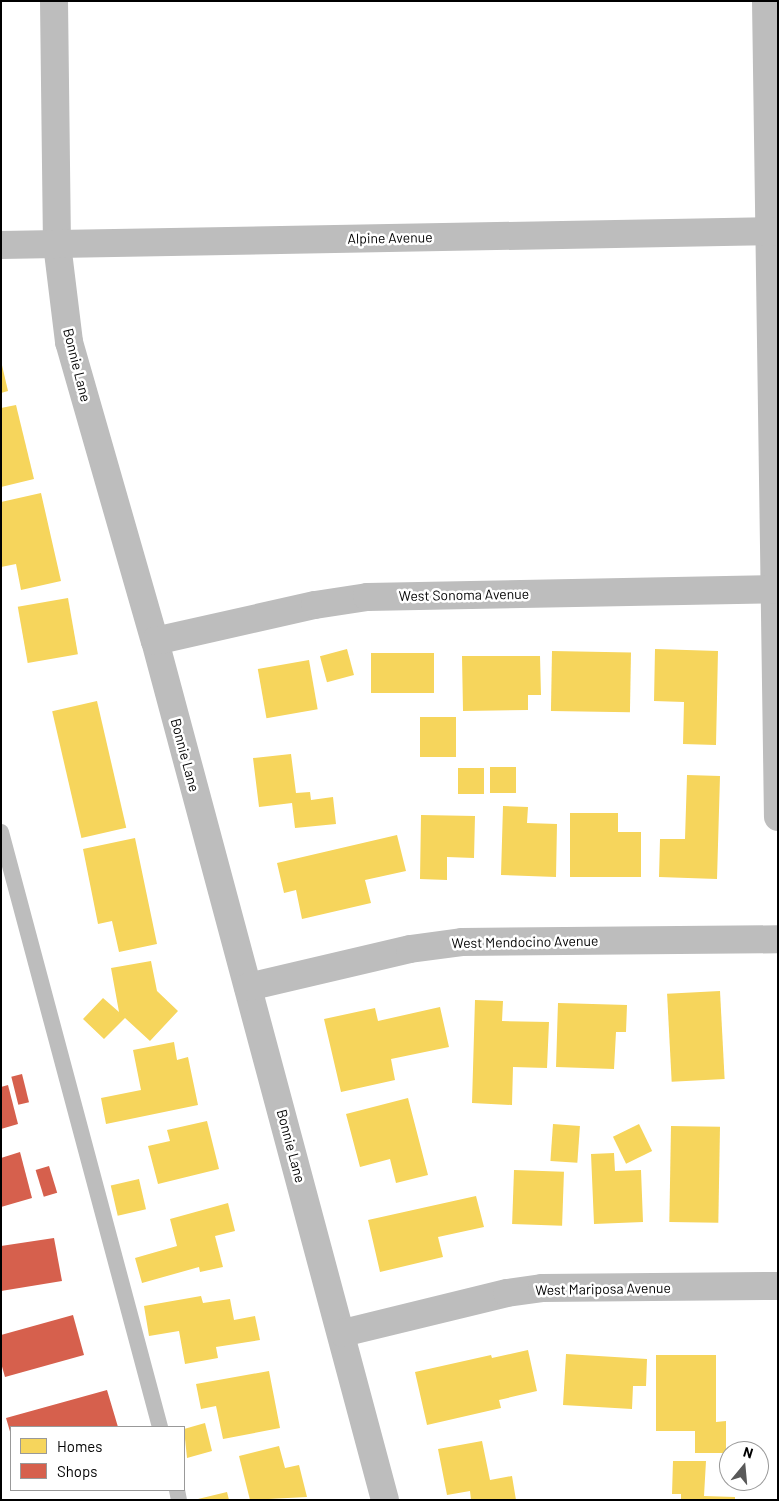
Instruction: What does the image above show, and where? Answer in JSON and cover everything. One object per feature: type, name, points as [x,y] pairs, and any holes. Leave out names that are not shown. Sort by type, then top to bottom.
[{"type":"street","name":"Bonnie Lane","points":[[54,1],[57,244],[69,342],[155,641],[343,1333],[385,1500]]},
{"type":"street","points":[[766,1],[773,231],[778,817]]},
{"type":"street","name":"Alpine Avenue","points":[[1,245],[773,231]]},
{"type":"street","name":"West Sonoma Avenue","points":[[155,641],[316,605],[367,597],[777,589]]},
{"type":"street","name":"West Mendocino Avenue","points":[[248,987],[410,949],[462,942],[778,939]]},
{"type":"street","name":"West Mariposa Avenue","points":[[343,1333],[507,1294],[542,1288],[778,1286]]},
{"type":"lane","points":[[1,832],[160,1426]]},
{"type":"building: Homes","points":[[1,361],[8,391],[1,393]]},
{"type":"building: Homes","points":[[16,405],[34,479],[1,487],[1,408]]},
{"type":"building: Homes","points":[[41,493],[61,581],[21,590],[16,564],[1,567],[1,502]]},
{"type":"building: Homes","points":[[68,598],[78,654],[28,663],[18,607]]},
{"type":"building: Homes","points":[[347,649],[354,675],[327,682],[320,656]]},
{"type":"building: Homes","points":[[655,649],[718,651],[716,745],[683,744],[684,702],[654,701]]},
{"type":"building: Homes","points":[[552,651],[631,652],[630,712],[551,711]]},
{"type":"building: Homes","points":[[371,653],[434,653],[434,693],[371,693]]},
{"type":"building: Homes","points":[[462,656],[540,656],[541,695],[528,695],[528,710],[463,711]]},
{"type":"building: Homes","points":[[309,660],[318,709],[266,718],[258,669]]},
{"type":"building: Homes","points":[[97,701],[126,828],[81,838],[52,711]]},
{"type":"building: Homes","points":[[420,717],[456,717],[456,757],[420,757]]},
{"type":"building: Homes","points":[[291,754],[296,793],[310,792],[311,800],[333,797],[336,824],[295,828],[292,803],[259,807],[253,758]]},
{"type":"building: Homes","points":[[490,767],[516,767],[516,793],[490,793]]},
{"type":"building: Homes","points":[[458,768],[484,768],[484,794],[458,794]]},
{"type":"building: Homes","points":[[687,775],[720,776],[717,879],[659,877],[660,839],[685,839]]},
{"type":"building: Homes","points":[[503,806],[528,807],[527,823],[557,824],[556,877],[501,875]]},
{"type":"building: Homes","points":[[570,813],[618,813],[618,832],[641,832],[641,877],[570,877]]},
{"type":"building: Homes","points":[[421,815],[475,816],[474,858],[447,857],[447,880],[420,879]]},
{"type":"building: Homes","points":[[397,835],[406,871],[365,880],[371,903],[302,919],[296,890],[284,893],[277,863]]},
{"type":"building: Homes","points":[[135,838],[157,944],[119,952],[112,921],[98,924],[83,849]]},
{"type":"building: Homes","points":[[151,961],[157,991],[178,1011],[150,1041],[125,1018],[104,1039],[83,1019],[103,998],[119,1012],[111,968]]},
{"type":"building: Homes","points":[[720,991],[725,1079],[672,1082],[667,994]]},
{"type":"building: Homes","points":[[475,1000],[503,1001],[502,1021],[549,1022],[547,1068],[513,1067],[512,1105],[472,1103]]},
{"type":"building: Homes","points":[[558,1003],[627,1005],[626,1032],[616,1032],[614,1069],[556,1067]]},
{"type":"building: Homes","points":[[440,1007],[449,1047],[391,1059],[395,1080],[341,1092],[324,1019],[375,1008],[378,1021]]},
{"type":"building: Homes","points":[[174,1042],[177,1060],[188,1057],[198,1105],[106,1124],[101,1098],[141,1090],[133,1050]]},
{"type":"building: Homes","points":[[408,1098],[428,1175],[396,1183],[390,1159],[360,1167],[346,1114]]},
{"type":"building: Homes","points":[[207,1121],[219,1169],[158,1184],[148,1146],[170,1141],[167,1130]]},
{"type":"building: Homes","points":[[553,1124],[580,1126],[577,1163],[550,1161]]},
{"type":"building: Homes","points":[[639,1124],[652,1151],[626,1164],[613,1137]]},
{"type":"building: Homes","points":[[671,1126],[720,1127],[718,1223],[669,1222]]},
{"type":"building: Homes","points":[[614,1153],[615,1171],[641,1170],[643,1222],[594,1224],[591,1154]]},
{"type":"building: Homes","points":[[514,1170],[564,1172],[562,1226],[512,1224]]},
{"type":"building: Homes","points":[[139,1179],[146,1209],[118,1216],[111,1186]]},
{"type":"building: Homes","points":[[476,1196],[484,1227],[438,1237],[443,1257],[380,1272],[368,1220]]},
{"type":"building: Homes","points":[[228,1203],[235,1231],[215,1236],[223,1267],[200,1272],[199,1267],[142,1283],[135,1258],[177,1246],[170,1219]]},
{"type":"building: Homes","points":[[201,1296],[203,1303],[230,1299],[234,1320],[255,1316],[260,1340],[216,1347],[218,1358],[185,1364],[179,1331],[149,1336],[144,1306]]},
{"type":"building: Homes","points":[[528,1350],[537,1391],[499,1400],[501,1408],[427,1425],[415,1372],[491,1355],[492,1358]]},
{"type":"building: Homes","points":[[566,1354],[647,1359],[646,1386],[633,1386],[632,1409],[563,1405]]},
{"type":"building: Homes","points":[[656,1355],[716,1355],[716,1422],[726,1421],[726,1441],[719,1441],[719,1453],[695,1453],[695,1431],[656,1431]]},
{"type":"building: Homes","points":[[269,1371],[280,1428],[223,1439],[216,1406],[201,1409],[196,1384]]},
{"type":"building: Homes","points":[[205,1423],[212,1451],[187,1458],[185,1429]]},
{"type":"building: Homes","points":[[482,1441],[490,1480],[512,1476],[516,1500],[471,1500],[470,1491],[447,1495],[438,1449]]},
{"type":"building: Homes","points":[[279,1446],[285,1468],[299,1465],[307,1497],[250,1500],[239,1456]]},
{"type":"building: Homes","points":[[673,1461],[706,1461],[704,1496],[735,1497],[735,1500],[681,1500],[681,1494],[672,1494]]},
{"type":"building: Homes","points":[[227,1492],[229,1500],[198,1500],[198,1499]]},
{"type":"building: Shops","points":[[22,1074],[29,1102],[18,1105],[11,1077]]},
{"type":"building: Shops","points":[[8,1085],[18,1124],[1,1129],[1,1087]]},
{"type":"building: Shops","points":[[20,1152],[32,1198],[1,1207],[1,1158]]},
{"type":"building: Shops","points":[[49,1166],[57,1193],[44,1197],[36,1170]]},
{"type":"building: Shops","points":[[54,1238],[62,1281],[1,1291],[1,1246]]},
{"type":"building: Shops","points":[[73,1315],[84,1355],[5,1377],[1,1363],[1,1335]]},
{"type":"building: Shops","points":[[107,1390],[118,1426],[10,1426],[10,1432],[6,1418]]}]
